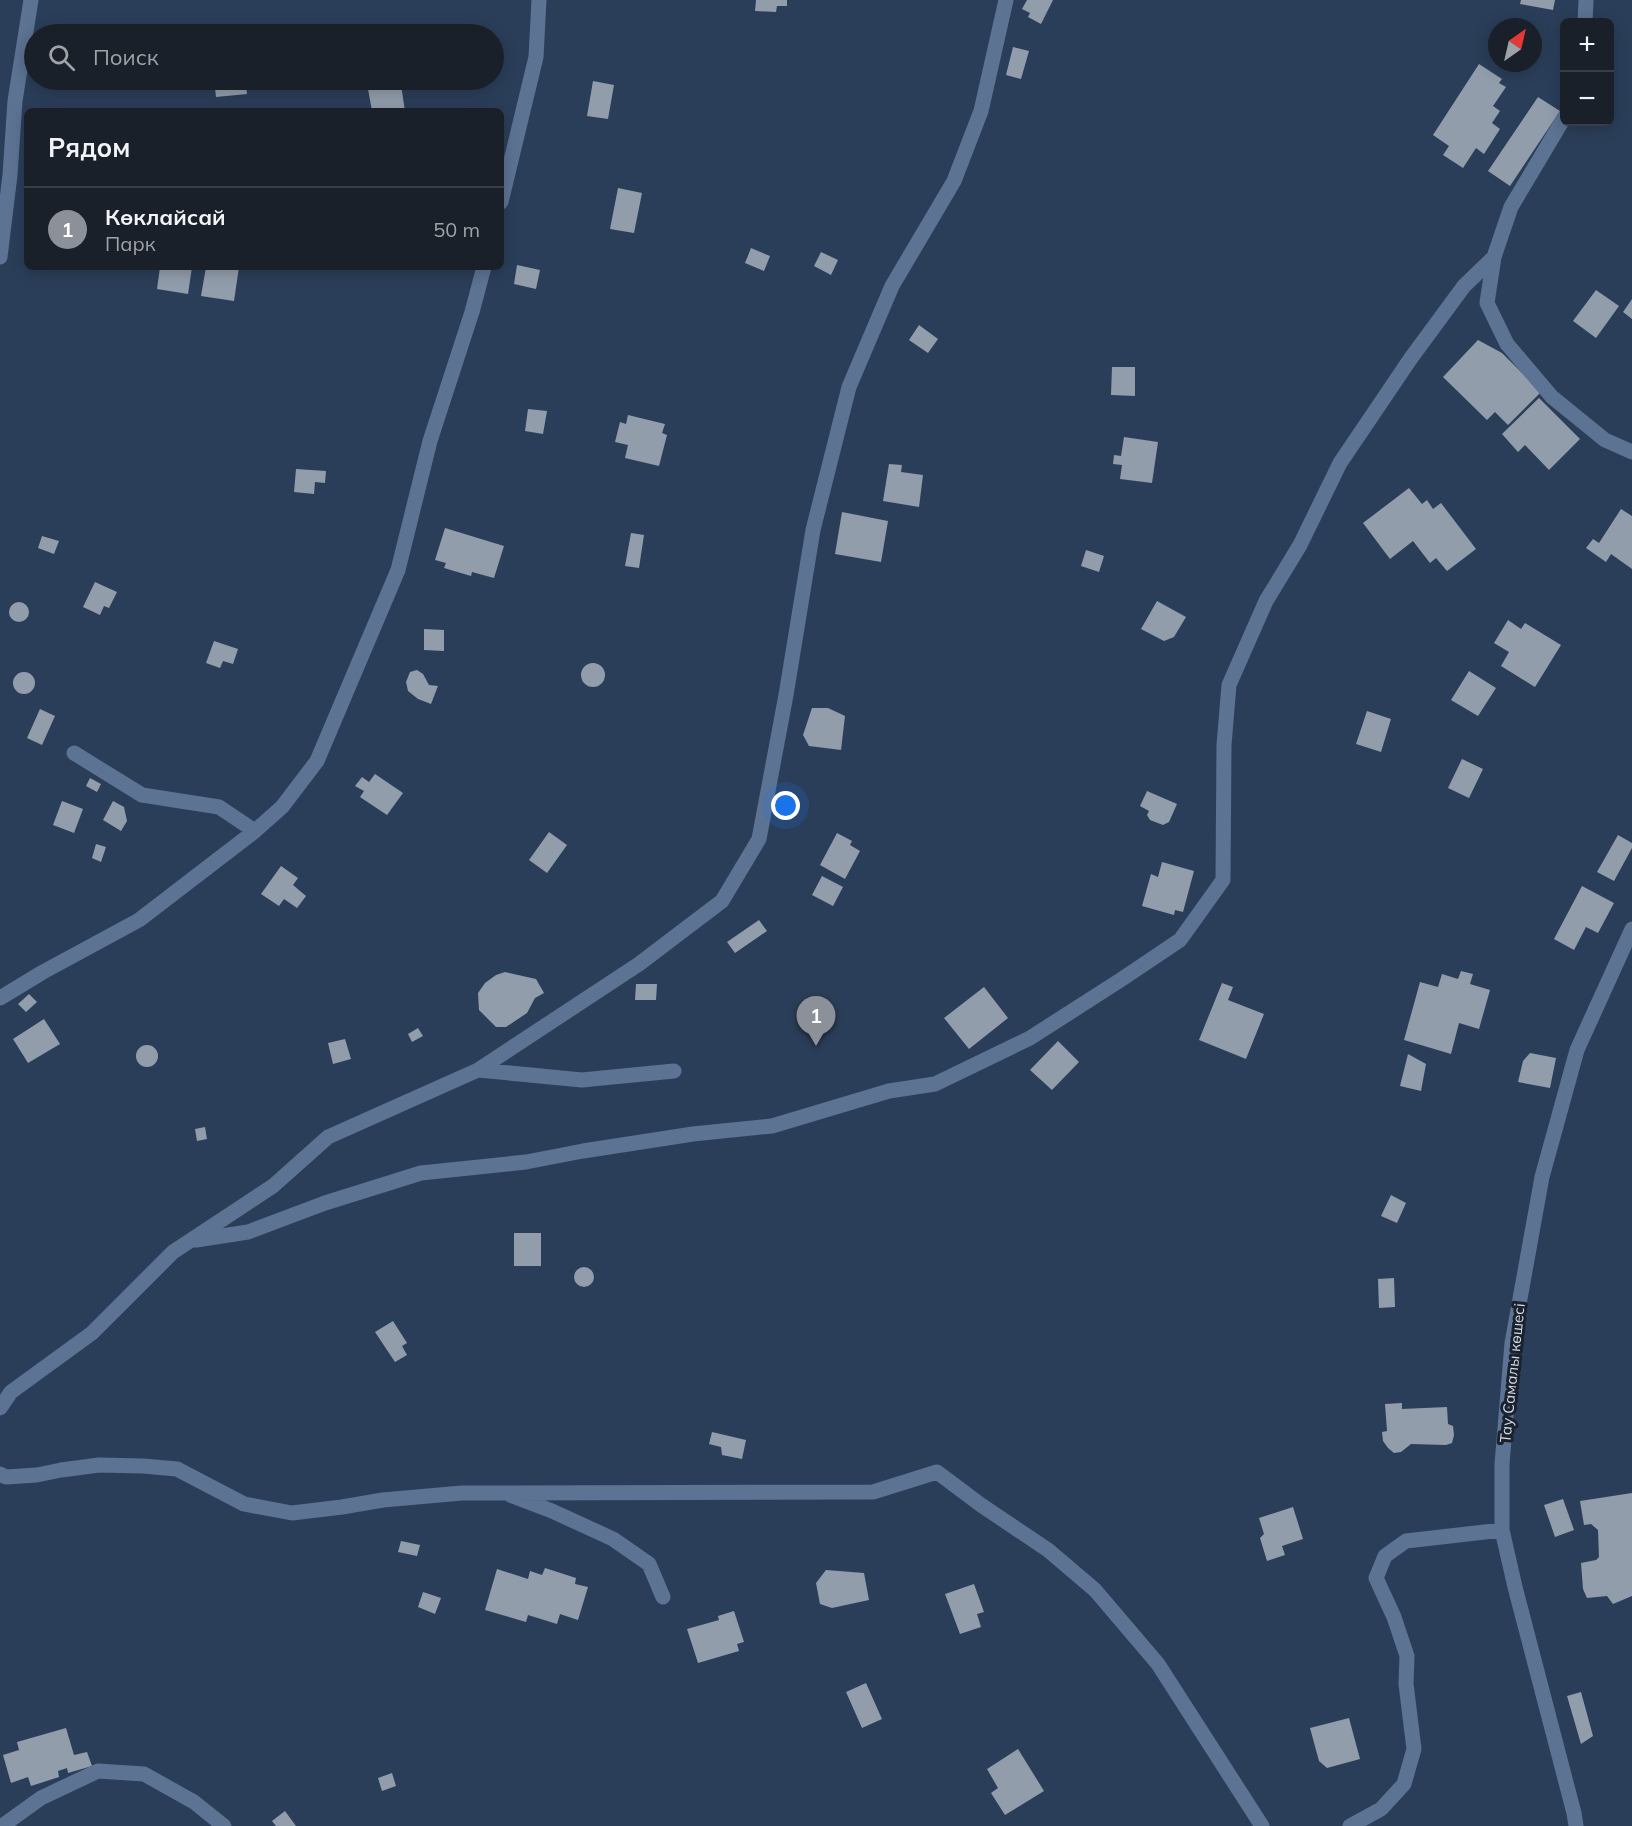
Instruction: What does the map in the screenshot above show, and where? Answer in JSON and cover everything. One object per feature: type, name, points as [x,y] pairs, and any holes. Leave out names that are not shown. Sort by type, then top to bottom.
[{"type":"street","points":[[27,24],[31,0]]},
{"type":"street","points":[[504,190],[536,57],[539,0]]},
{"type":"street","points":[[0,1408],[11,1392],[92,1333],[173,1252],[273,1186],[328,1137],[478,1070],[639,964],[722,901],[759,839],[786,695],[813,530],[849,387],[892,286],[954,181],[981,111],[1006,0]]},
{"type":"street","points":[[1585,18],[1586,0]]},
{"type":"street","points":[[0,257],[10,175],[15,100],[24,44]]},
{"type":"street","points":[[1560,125],[1511,207],[1494,257],[1487,303],[1507,344],[1552,397],[1605,440],[1632,452]]},
{"type":"street","points":[[190,1241],[248,1232],[325,1203],[421,1173],[526,1161],[670,1138],[772,1126],[889,1091],[935,1083],[1030,1038],[1180,939],[1223,880],[1224,745],[1229,685],[1266,601],[1300,545],[1340,463],[1411,358],[1464,286],[1494,257]]},
{"type":"street","points":[[0,998],[139,920],[255,831],[282,807],[317,761],[398,570],[430,441],[483,270]]},
{"type":"street","points":[[74,753],[142,795],[219,807],[255,831]]},
{"type":"street","name":"Тау Самалы көшесі","points":[[1576,1826],[1502,1530],[1502,1464],[1512,1343],[1542,1177],[1577,1050],[1632,929]]},
{"type":"street","points":[[478,1070],[582,1080],[674,1071]]},
{"type":"street","points":[[0,1474],[6,1477],[37,1475],[99,1465],[177,1469],[244,1504],[292,1513],[462,1492],[873,1492],[937,1472],[1048,1550],[1095,1590],[1158,1664],[1262,1826]]},
{"type":"street","points":[[505,1492],[613,1539],[649,1564],[663,1597]]},
{"type":"street","points":[[1350,1826],[1381,1809],[1404,1784],[1414,1749],[1406,1684],[1407,1656],[1394,1617],[1376,1578],[1385,1556],[1406,1541],[1502,1530]]},
{"type":"street","points":[[2,1826],[41,1798],[98,1771],[144,1774],[194,1802],[224,1826]]},
{"type":"shaded area","points":[[0,0],[1632,0],[1632,1826],[0,1826]]},
{"type":"building","points":[[756,0],[787,0],[787,6],[777,6],[776,12],[755,11]]},
{"type":"building","points":[[1027,0],[1053,0],[1041,24],[1028,17],[1030,13],[1022,9]]},
{"type":"building","points":[[1521,0],[1555,0],[1553,10],[1520,4]]},
{"type":"building","points":[[1013,47],[1029,51],[1021,79],[1006,75]]},
{"type":"building","points":[[1479,64],[1502,79],[1499,83],[1506,87],[1493,106],[1500,111],[1492,123],[1500,129],[1484,154],[1476,148],[1463,168],[1443,155],[1449,146],[1433,135]]},
{"type":"building","points":[[593,81],[614,85],[608,119],[587,116]]},
{"type":"building","points":[[215,90],[246,90],[247,94],[216,97]]},
{"type":"building","points":[[368,90],[402,90],[405,108],[371,108]]},
{"type":"building","points":[[1538,97],[1560,111],[1510,186],[1488,171]]},
{"type":"building","points":[[618,188],[642,193],[634,233],[610,229]]},
{"type":"building","points":[[751,248],[770,256],[764,271],[745,263]]},
{"type":"building","points":[[821,252],[838,260],[831,275],[814,266]]},
{"type":"building","points":[[517,265],[540,270],[536,289],[514,284]]},
{"type":"building","points":[[160,270],[192,270],[188,294],[157,289]]},
{"type":"building","points":[[205,270],[239,270],[234,301],[201,296]]},
{"type":"building","points":[[1596,290],[1619,306],[1596,338],[1573,321]]},
{"type":"building","points":[[1632,299],[1632,319],[1623,312]]},
{"type":"building","points":[[919,325],[938,339],[928,353],[909,340]]},
{"type":"building","points":[[1478,340],[1502,353],[1541,392],[1508,425],[1495,412],[1487,420],[1443,377]]},
{"type":"building","points":[[1112,367],[1135,367],[1135,396],[1111,395]]},
{"type":"building","points":[[1539,398],[1580,439],[1549,470],[1525,445],[1518,452],[1502,434]]},
{"type":"building","points":[[528,409],[547,411],[543,434],[525,431]]},
{"type":"building","points":[[628,415],[665,424],[662,433],[667,435],[659,466],[625,458],[628,445],[615,442],[620,422],[626,424]]},
{"type":"building","points":[[1124,437],[1158,442],[1152,483],[1120,479],[1122,465],[1113,464],[1114,455],[1121,456]]},
{"type":"building","points":[[889,464],[902,465],[901,472],[923,475],[919,507],[883,501]]},
{"type":"building","points":[[296,469],[326,471],[325,483],[315,482],[314,494],[294,492]]},
{"type":"building","points":[[1409,488],[1422,504],[1427,500],[1433,509],[1441,503],[1476,549],[1447,571],[1436,558],[1430,563],[1413,541],[1390,559],[1363,523]]},
{"type":"building","points":[[1621,509],[1632,516],[1632,569],[1611,554],[1606,562],[1586,548],[1593,539],[1599,543]]},
{"type":"building","points":[[842,512],[888,521],[881,562],[835,554]]},
{"type":"building","points":[[445,528],[504,546],[494,578],[472,572],[471,576],[444,568],[446,563],[435,560]]},
{"type":"building","points":[[631,533],[644,535],[639,568],[625,566]]},
{"type":"building","points":[[42,536],[59,541],[54,554],[38,548]]},
{"type":"building","points":[[1086,550],[1104,556],[1099,572],[1081,566]]},
{"type":"building","points":[[95,582],[117,592],[109,608],[104,606],[100,615],[83,607]]},
{"type":"building","points":[[1157,601],[1186,617],[1174,637],[1164,641],[1141,629]]},
{"type":"building","points":[[19,602],[26,605],[29,612],[26,619],[19,622],[12,619],[9,612],[12,605]]},
{"type":"building","points":[[1508,620],[1521,629],[1525,623],[1561,645],[1535,687],[1501,666],[1509,652],[1494,643]]},
{"type":"building","points":[[424,629],[444,630],[444,651],[424,650]]},
{"type":"building","points":[[214,641],[238,649],[233,664],[223,661],[220,668],[206,663]]},
{"type":"building","points":[[593,663],[602,666],[605,675],[602,684],[593,687],[584,684],[581,675],[584,666]]},
{"type":"building","points":[[417,670],[423,674],[429,685],[438,686],[431,704],[418,699],[408,691],[406,682],[410,672]]},
{"type":"building","points":[[1469,671],[1496,688],[1478,716],[1451,700]]},
{"type":"building","points":[[24,672],[32,675],[35,683],[32,691],[24,694],[16,691],[13,683],[16,675]]},
{"type":"building","points":[[812,708],[828,708],[845,716],[841,750],[809,746],[803,735]]},
{"type":"building","points":[[40,709],[55,716],[42,745],[27,738]]},
{"type":"building","points":[[1367,711],[1391,719],[1381,752],[1356,744]]},
{"type":"building","points":[[1462,759],[1483,769],[1469,798],[1448,788]]},
{"type":"building","points":[[375,774],[403,793],[387,815],[360,797],[364,791],[355,786],[362,777],[369,782]]},
{"type":"building","points":[[90,778],[101,784],[97,792],[86,786]]},
{"type":"building","points":[[1147,791],[1177,804],[1169,822],[1163,825],[1150,820],[1147,815],[1149,811],[1140,806]]},
{"type":"building","points":[[62,801],[83,809],[74,833],[53,825]]},
{"type":"building","points":[[113,801],[124,807],[127,821],[121,831],[103,820]]},
{"type":"building","points":[[549,832],[567,845],[547,873],[529,860]]},
{"type":"building","points":[[837,833],[852,841],[850,845],[860,851],[845,879],[820,865]]},
{"type":"building","points":[[1618,835],[1632,843],[1632,848],[1614,881],[1597,872]]},
{"type":"building","points":[[96,844],[106,847],[101,862],[92,858]]},
{"type":"building","points":[[1162,862],[1194,871],[1183,912],[1175,910],[1174,915],[1142,906],[1151,874],[1158,877]]},
{"type":"building","points":[[281,866],[298,878],[293,885],[306,896],[297,908],[284,899],[279,906],[261,894]]},
{"type":"building","points":[[822,876],[843,887],[833,906],[812,895]]},
{"type":"building","points":[[1582,886],[1614,903],[1598,933],[1586,927],[1574,950],[1554,939]]},
{"type":"building","points":[[759,920],[767,931],[735,953],[727,942]]},
{"type":"building","points":[[1461,971],[1473,974],[1470,984],[1490,990],[1479,1029],[1459,1023],[1451,1054],[1404,1040],[1420,982],[1438,987],[1442,974],[1458,979]]},
{"type":"building","points":[[505,972],[536,979],[544,993],[535,998],[527,1013],[506,1027],[496,1027],[479,1010],[478,993],[485,983]]},
{"type":"building","points":[[1222,983],[1233,987],[1228,1000],[1264,1014],[1246,1059],[1199,1040]]},
{"type":"building","points":[[636,984],[657,984],[656,1000],[635,1000]]},
{"type":"building","points":[[984,987],[1008,1018],[969,1049],[944,1018]]},
{"type":"building","points":[[29,994],[37,1002],[26,1012],[18,1004]]},
{"type":"building","points":[[44,1019],[60,1044],[28,1063],[13,1039]]},
{"type":"building","points":[[418,1028],[423,1036],[412,1042],[408,1034]]},
{"type":"building","points":[[345,1039],[351,1059],[333,1064],[328,1043]]},
{"type":"building","points":[[1058,1041],[1079,1062],[1052,1090],[1030,1070]]},
{"type":"building","points":[[147,1045],[155,1048],[158,1056],[155,1064],[147,1067],[139,1064],[136,1056],[139,1048]]},
{"type":"building","points":[[1530,1053],[1556,1058],[1550,1088],[1518,1082],[1523,1061]]},
{"type":"building","points":[[1408,1054],[1426,1064],[1421,1091],[1400,1086]]},
{"type":"building","points":[[205,1127],[207,1139],[197,1141],[195,1129]]},
{"type":"building","points":[[1391,1195],[1406,1203],[1397,1223],[1381,1216]]},
{"type":"building","points":[[514,1233],[541,1233],[541,1266],[514,1266]]},
{"type":"building","points":[[584,1267],[591,1270],[594,1277],[591,1284],[584,1287],[577,1284],[574,1277],[577,1270]]},
{"type":"building","points":[[1394,1278],[1395,1307],[1379,1308],[1378,1279]]},
{"type":"building","points":[[393,1321],[407,1343],[402,1346],[407,1355],[395,1362],[375,1332]]},
{"type":"building","points":[[1402,1403],[1402,1409],[1447,1407],[1448,1424],[1453,1426],[1452,1443],[1446,1445],[1411,1444],[1401,1452],[1394,1453],[1383,1441],[1382,1432],[1387,1431],[1385,1404]]},
{"type":"building","points":[[712,1432],[746,1440],[742,1459],[722,1455],[721,1447],[709,1444]]},
{"type":"building","points":[[1632,1493],[1632,1596],[1613,1604],[1607,1596],[1587,1598],[1583,1589],[1581,1563],[1596,1560],[1599,1557],[1598,1530],[1591,1524],[1584,1525],[1580,1501]]},
{"type":"building","points":[[1563,1499],[1574,1530],[1555,1537],[1544,1505]]},
{"type":"building","points":[[1293,1507],[1303,1539],[1282,1546],[1285,1555],[1267,1561],[1260,1538],[1264,1534],[1259,1518]]},
{"type":"building","points":[[401,1541],[420,1545],[417,1556],[398,1552]]},
{"type":"building","points":[[545,1568],[576,1578],[575,1584],[588,1587],[578,1620],[560,1614],[557,1624],[528,1615],[526,1622],[485,1610],[497,1569],[528,1579],[530,1571],[542,1575]]},
{"type":"building","points":[[826,1570],[864,1573],[869,1600],[832,1608],[820,1604],[816,1583]]},
{"type":"building","points":[[974,1584],[984,1612],[977,1614],[981,1627],[960,1634],[945,1594]]},
{"type":"building","points":[[423,1592],[441,1598],[435,1614],[418,1607]]},
{"type":"building","points":[[734,1611],[744,1642],[737,1644],[739,1651],[698,1663],[687,1629],[719,1620],[718,1616]]},
{"type":"building","points":[[866,1683],[882,1719],[862,1728],[846,1692]]},
{"type":"building","points":[[1581,1692],[1593,1736],[1581,1744],[1567,1696]]},
{"type":"building","points":[[1349,1718],[1360,1759],[1327,1768],[1319,1761],[1310,1728]]},
{"type":"building","points":[[66,1728],[74,1755],[87,1752],[92,1766],[68,1773],[67,1768],[58,1771],[59,1777],[31,1786],[28,1777],[11,1783],[3,1755],[19,1750],[17,1742]]},
{"type":"building","points":[[1018,1749],[1044,1791],[1005,1815],[991,1793],[998,1788],[987,1769]]},
{"type":"building","points":[[392,1773],[396,1786],[382,1791],[378,1778]]},
{"type":"building","points":[[285,1811],[296,1826],[276,1826],[272,1821]]},
{"type":"place","name":"Көклайсай","points":[[816,1046]]}]
